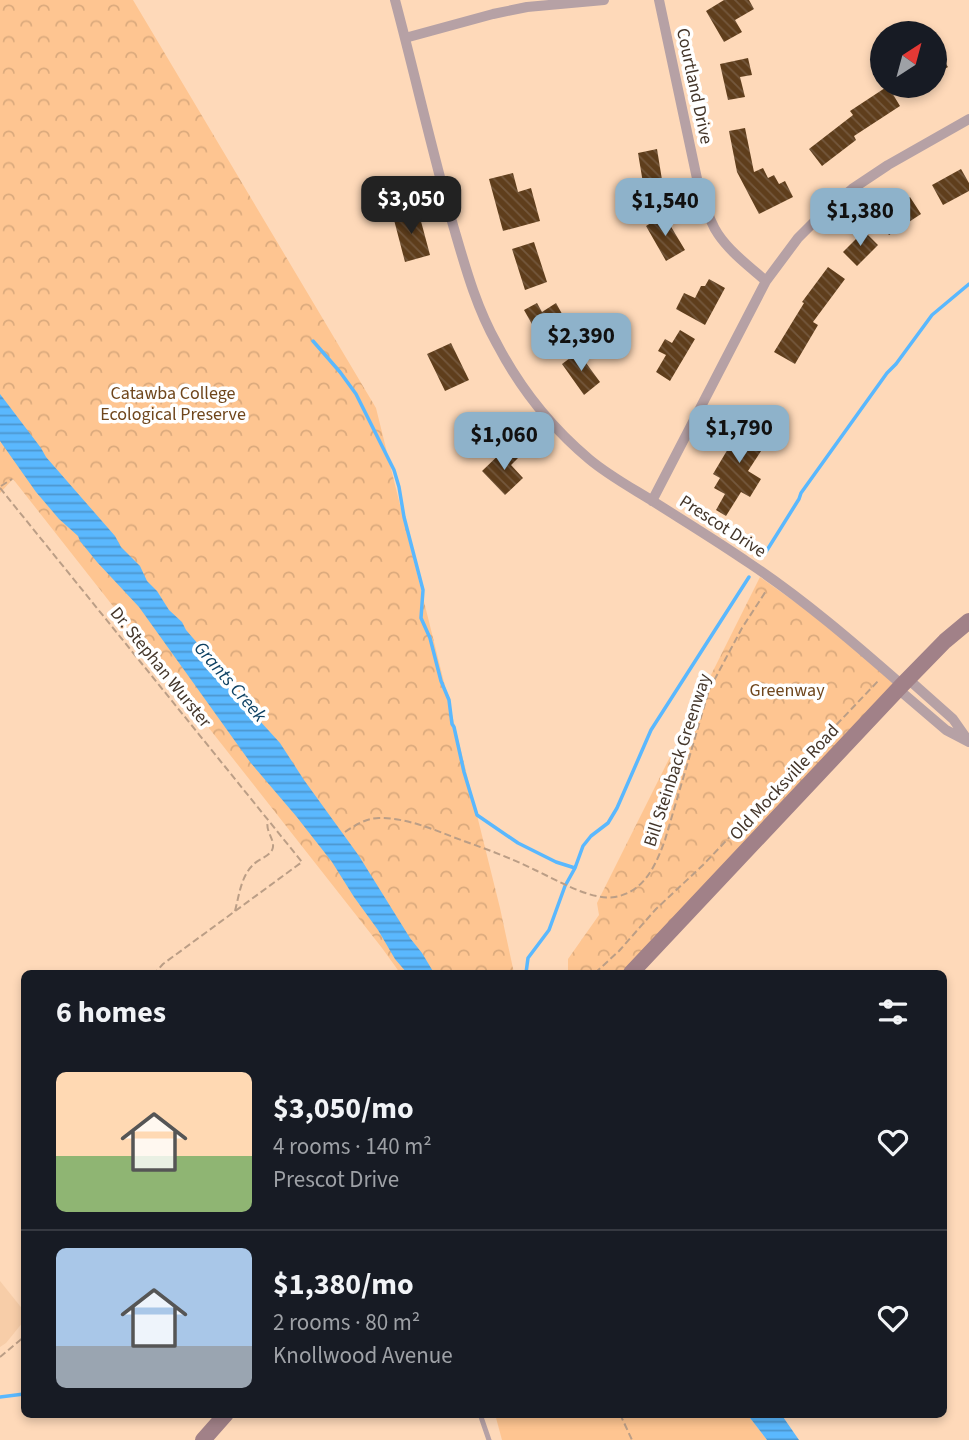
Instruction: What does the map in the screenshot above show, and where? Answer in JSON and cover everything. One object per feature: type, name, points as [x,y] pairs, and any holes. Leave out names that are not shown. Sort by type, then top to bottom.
[{"type":"street","name":"Prescot Drive","points":[[395,0],[440,178],[471,286],[496,344],[534,401],[575,447],[611,475],[774,580],[902,684],[946,730],[969,742]]},
{"type":"street","points":[[405,38],[527,7],[604,0]]},
{"type":"street","name":"Courtland Drive","points":[[659,0],[699,188],[709,215],[718,234],[730,248],[766,281]]},
{"type":"street","points":[[652,501],[766,281],[798,238],[852,189],[888,165],[969,119]]},
{"type":"street","name":"Old Mocksville Road","points":[[634,970],[902,684],[945,640],[969,621]]},
{"type":"street","points":[[203,1440],[222,1418]]},
{"type":"lane","points":[[481,1418],[489,1440]]},
{"type":"path","points":[[0,487],[12,479]]},
{"type":"path","name":"Dr. Stephan Wurster","points":[[0,487],[302,862],[234,913]]},
{"type":"path","name":"Bill Steinback Greenway","points":[[345,832],[370,819],[407,820],[515,859],[585,892],[607,898],[621,896],[637,887],[651,873],[665,840],[709,690],[742,628],[769,586]]},
{"type":"path","points":[[598,970],[650,915],[721,847],[887,672]]},
{"type":"path","points":[[158,970],[234,913],[248,870],[273,848],[266,825],[268,820]]},
{"type":"path","points":[[0,1357],[21,1340]]},
{"type":"path","points":[[622,1418],[632,1440]]},
{"type":"shaded area","points":[[0,1281],[21,1307],[21,1324],[0,1347]]},
{"type":"green space","name":"Catawba College Ecological Preserve","points":[[0,0],[133,0],[376,408],[513,970],[398,970],[13,479],[0,493]]},
{"type":"green space","name":"Greenway","points":[[760,577],[822,621],[897,685],[627,970],[568,970],[568,959],[599,915],[597,903]]},
{"type":"green space","points":[[496,1418],[750,1418],[767,1440],[502,1440]]},
{"type":"water","points":[[0,394],[46,457],[140,566],[147,581],[169,610],[182,622],[280,743],[359,856],[432,970],[404,970],[395,959],[332,862],[250,762],[139,607],[36,492],[0,441]]},
{"type":"water","points":[[750,1418],[784,1418],[799,1440],[767,1440]]},
{"type":"building","points":[[724,0],[749,0],[754,9],[735,20],[742,32],[724,42],[706,11]]},
{"type":"building","points":[[748,58],[752,75],[740,77],[745,97],[728,100],[720,64]]},
{"type":"building","points":[[870,98],[895,98],[900,106],[854,136],[856,140],[822,166],[809,149],[853,115],[850,111]]},
{"type":"building","points":[[745,128],[754,172],[763,168],[768,178],[774,175],[779,184],[785,181],[793,197],[759,214],[737,172],[729,131]]},
{"type":"building","points":[[657,149],[663,186],[644,189],[638,153]]},
{"type":"building","points":[[961,169],[969,183],[969,191],[943,205],[932,185]]},
{"type":"building","points":[[513,173],[518,192],[531,188],[540,221],[503,231],[489,179]]},
{"type":"building","points":[[910,197],[921,214],[889,235],[877,218]]},
{"type":"building","points":[[418,210],[430,255],[405,262],[393,216]]},
{"type":"building","points":[[664,215],[685,250],[666,261],[646,226]]},
{"type":"building","points":[[864,231],[878,245],[857,266],[843,252]]},
{"type":"building","points":[[534,242],[547,282],[525,290],[512,249]]},
{"type":"building","points":[[828,267],[845,279],[813,322],[818,325],[795,364],[774,352],[804,303],[802,302]]},
{"type":"building","points":[[709,279],[725,288],[705,325],[676,309],[684,293],[695,298],[701,286],[705,286]]},
{"type":"building","points":[[537,303],[542,312],[556,303],[571,330],[550,342],[539,323],[533,326],[524,310]]},
{"type":"building","points":[[680,330],[695,339],[670,381],[656,372],[666,355],[658,351],[665,339],[672,343]]},
{"type":"building","points":[[451,343],[469,380],[445,391],[427,354]]},
{"type":"building","points":[[578,352],[600,382],[584,395],[562,364]]},
{"type":"building","points":[[750,412],[765,422],[753,442],[763,448],[748,471],[761,479],[750,497],[741,492],[726,516],[716,510],[725,494],[714,488],[720,478],[713,474]]},
{"type":"building","points":[[507,447],[518,458],[511,465],[523,478],[505,495],[482,471]]},
{"type":"waterway","points":[[764,555],[801,493],[887,373],[932,315],[969,284]]},
{"type":"waterway","points":[[313,341],[356,394],[394,470],[423,590],[421,618],[449,700],[452,724],[477,815],[518,843],[556,862],[575,868]]},
{"type":"waterway","points":[[526,970],[528,958],[549,930],[583,846],[608,823],[651,730],[749,577]]},
{"type":"waterway","points":[[0,1397],[21,1394]]},
{"type":"water label","name":"Grants Creek","points":[[231,681]]}]
